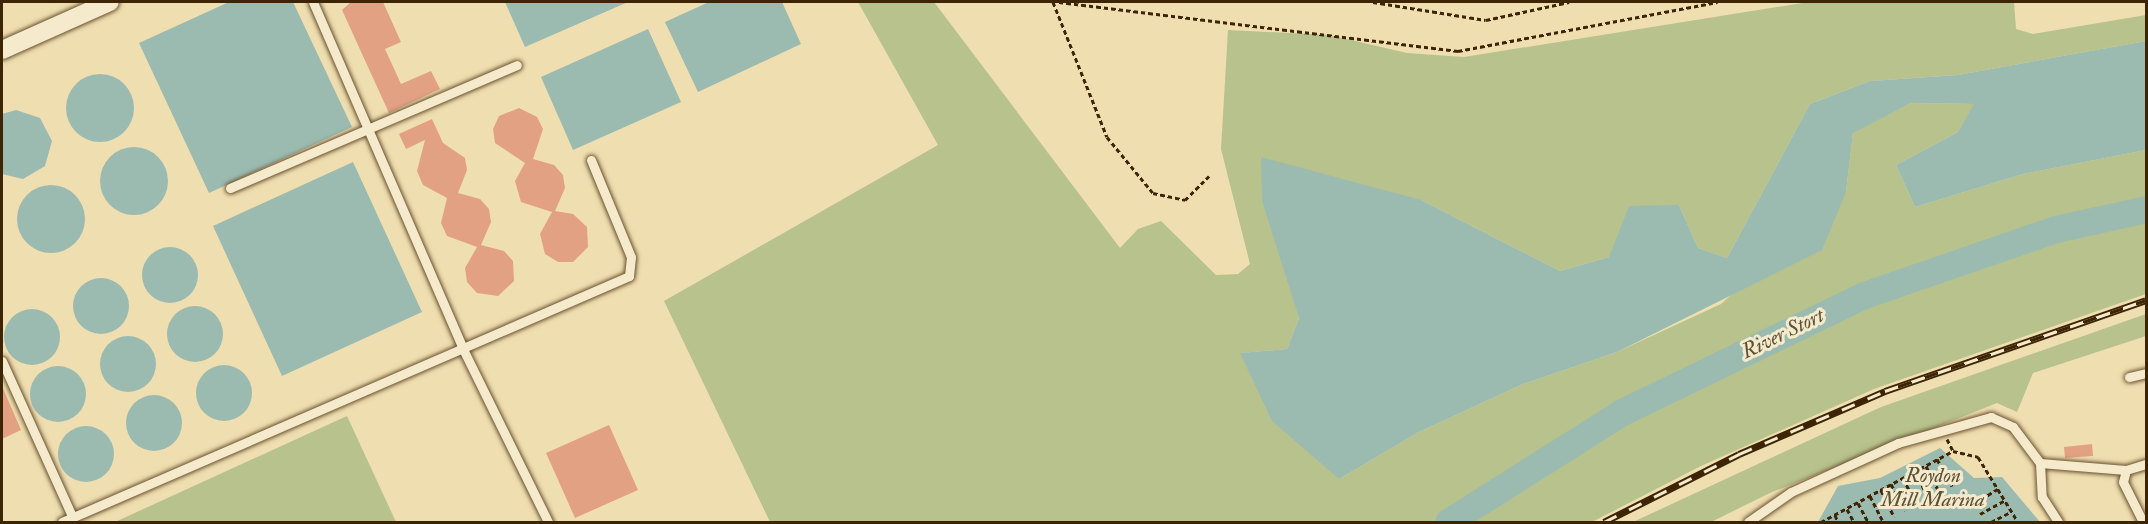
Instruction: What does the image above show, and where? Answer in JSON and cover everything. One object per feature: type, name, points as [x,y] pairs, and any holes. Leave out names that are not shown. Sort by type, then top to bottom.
[{"type":"street","points":[[2,51],[110,2]]},
{"type":"lane","points":[[313,2],[372,130],[463,349],[549,522]]},
{"type":"lane","points":[[231,188],[372,130],[517,65]]},
{"type":"lane","points":[[62,522],[629,276],[631,257],[591,160]]},
{"type":"lane","points":[[2,361],[73,518]]},
{"type":"lane","points":[[2129,377],[2146,373]]},
{"type":"lane","points":[[1748,522],[1791,492],[1898,443],[1991,417],[2013,427],[2040,463],[2042,496],[2058,522]]},
{"type":"lane","points":[[2040,463],[2126,470],[2146,464]]},
{"type":"lane","points":[[2126,470],[2123,483],[2143,522]]},
{"type":"path","points":[[1053,2],[1107,137],[1153,193],[1185,200],[1209,176]]},
{"type":"path","points":[[1059,2],[1458,51],[1717,2]]},
{"type":"path","points":[[1373,2],[1486,20],[1569,2]]},
{"type":"path","points":[[1822,522],[1953,451],[1978,457],[2018,522]]},
{"type":"path","points":[[1937,459],[1952,486]]},
{"type":"path","points":[[1926,466],[1940,493]]},
{"type":"path","points":[[1915,472],[1929,498]]},
{"type":"path","points":[[1903,478],[1916,504]]},
{"type":"path","points":[[1891,484],[1905,510]]},
{"type":"path","points":[[1975,503],[1999,488]]},
{"type":"path","points":[[1881,490],[1894,517]]},
{"type":"path","points":[[1870,496],[1883,522]]},
{"type":"path","points":[[1980,514],[2006,500]]},
{"type":"path","points":[[1858,502],[1868,522]]},
{"type":"path","points":[[1847,508],[1854,522]]},
{"type":"path","points":[[1991,522],[2012,512]]},
{"type":"path","points":[[1835,515],[1838,522]]},
{"type":"green space","points":[[858,2],[934,2],[1120,248],[1138,229],[1161,221],[1216,275],[1238,274],[1250,264],[1221,149],[1228,30],[1329,35],[1407,53],[1464,57],[1809,2],[2014,2],[2016,29],[2033,34],[2146,15],[2146,41],[1958,75],[1870,81],[1810,104],[1727,258],[1698,248],[1679,205],[1609,257],[1560,271],[1421,200],[1287,275],[1299,318],[1287,349],[1241,353],[1339,479],[1419,432],[1523,384],[1617,352],[1721,304],[1846,192],[1853,132],[1911,103],[1975,104],[1958,132],[1896,165],[1915,207],[2023,174],[2146,150],[2146,294],[1874,389],[1701,466],[1592,522],[770,522],[664,301],[938,145]]},
{"type":"green space","points":[[2146,314],[2146,336],[2033,373],[2017,412],[1997,403],[1772,492],[1711,522],[1633,522],[1881,407]]},
{"type":"green space","points":[[347,416],[396,522],[115,522]]},
{"type":"water","points":[[229,2],[293,2],[352,127],[209,193],[139,43]]},
{"type":"water","points":[[505,2],[628,2],[525,47]]},
{"type":"water","points":[[709,2],[782,2],[801,44],[698,92],[665,22]]},
{"type":"water","points":[[648,29],[681,102],[573,150],[541,77]]},
{"type":"water","points":[[2146,41],[2146,150],[2023,174],[1915,207],[1896,165],[1958,132],[1974,104],[1911,103],[1853,133],[1846,192],[1822,250],[1617,352],[1523,384],[1419,432],[1339,479],[1272,421],[1240,353],[1287,349],[1299,318],[1262,201],[1261,157],[1421,200],[1560,271],[1609,257],[1629,206],[1679,205],[1698,248],[1727,258],[1810,104],[1870,81],[1958,75]]},
{"type":"water","points":[[93,74],[107,74],[119,79],[129,89],[134,108],[129,127],[119,137],[107,142],[93,142],[81,137],[71,127],[66,115],[66,101],[71,89],[81,79]]},
{"type":"water","points":[[16,110],[40,118],[52,141],[45,166],[23,179],[2,174],[2,114]]},
{"type":"water","points":[[127,147],[141,147],[153,152],[163,162],[168,181],[163,200],[153,210],[141,215],[127,215],[115,210],[105,200],[100,188],[100,174],[105,162],[115,152]]},
{"type":"water","points":[[353,162],[422,312],[282,376],[213,226]]},
{"type":"water","points":[[44,185],[58,185],[70,190],[80,200],[85,219],[80,238],[70,248],[58,253],[44,253],[32,248],[22,238],[17,226],[17,212],[22,200],[32,190]]},
{"type":"water","points":[[164,247],[176,247],[186,251],[194,259],[198,275],[194,291],[186,299],[176,303],[164,303],[154,299],[146,291],[142,281],[142,269],[146,259],[154,251]]},
{"type":"water","points":[[95,278],[107,278],[117,282],[125,290],[129,306],[125,322],[117,330],[107,334],[95,334],[85,330],[77,322],[73,312],[73,300],[77,290],[85,282]]},
{"type":"water","points":[[189,306],[201,306],[211,310],[219,318],[223,334],[219,350],[211,358],[201,362],[189,362],[179,358],[171,350],[167,340],[167,328],[171,318],[179,310]]},
{"type":"water","points":[[26,309],[38,309],[48,313],[56,321],[60,337],[56,353],[48,361],[38,365],[26,365],[16,361],[8,353],[4,343],[4,331],[8,321],[16,313]]},
{"type":"water","points":[[122,336],[134,336],[144,340],[152,348],[156,364],[152,380],[144,388],[134,392],[122,392],[112,388],[104,380],[100,370],[100,358],[104,348],[112,340]]},
{"type":"water","points":[[218,365],[230,365],[240,369],[248,377],[252,393],[248,409],[240,417],[230,421],[218,421],[208,417],[200,409],[196,399],[196,387],[200,377],[208,369]]},
{"type":"water","points":[[52,366],[64,366],[74,370],[82,378],[86,394],[82,410],[74,418],[64,422],[52,422],[42,418],[34,410],[30,400],[30,388],[34,378],[42,370]]},
{"type":"water","points":[[148,395],[160,395],[170,399],[178,407],[182,423],[178,439],[170,447],[160,451],[148,451],[138,447],[130,439],[126,429],[126,417],[130,407],[138,399]]},
{"type":"water","points":[[80,426],[92,426],[102,430],[110,438],[114,454],[110,470],[102,478],[92,482],[80,482],[70,478],[62,470],[58,460],[58,448],[62,438],[70,430]]},
{"type":"water","name":"Roydon Mill Marina","points":[[1940,448],[1974,478],[2002,477],[2040,522],[1818,522],[1838,486],[1880,478]]},
{"type":"building","points":[[351,2],[383,2],[401,42],[385,49],[401,84],[431,71],[440,89],[389,113],[342,10]]},
{"type":"building","points":[[519,108],[537,117],[543,129],[533,159],[554,165],[563,175],[565,188],[555,211],[573,214],[587,227],[588,247],[573,262],[558,262],[545,254],[540,234],[552,212],[521,202],[515,181],[525,163],[495,143],[493,129],[499,116]]},
{"type":"building","points":[[432,119],[443,143],[465,158],[467,170],[458,193],[480,199],[489,209],[491,222],[481,245],[504,251],[513,261],[514,281],[498,296],[477,293],[467,282],[465,268],[477,247],[447,236],[441,223],[447,198],[423,185],[417,171],[425,140],[406,149],[399,134]]},
{"type":"building","points":[[2,386],[21,430],[2,439]]},
{"type":"building","points":[[609,425],[638,490],[575,518],[546,453]]},
{"type":"building","points":[[2092,444],[2093,456],[2065,458],[2064,447]]},
{"type":"waterway","name":"River Stort","points":[[1448,522],[1622,412],[1864,295],[2056,229],[2146,209]]},
{"type":"railway","points":[[1604,522],[1739,454],[1885,391],[2146,300]]}]
